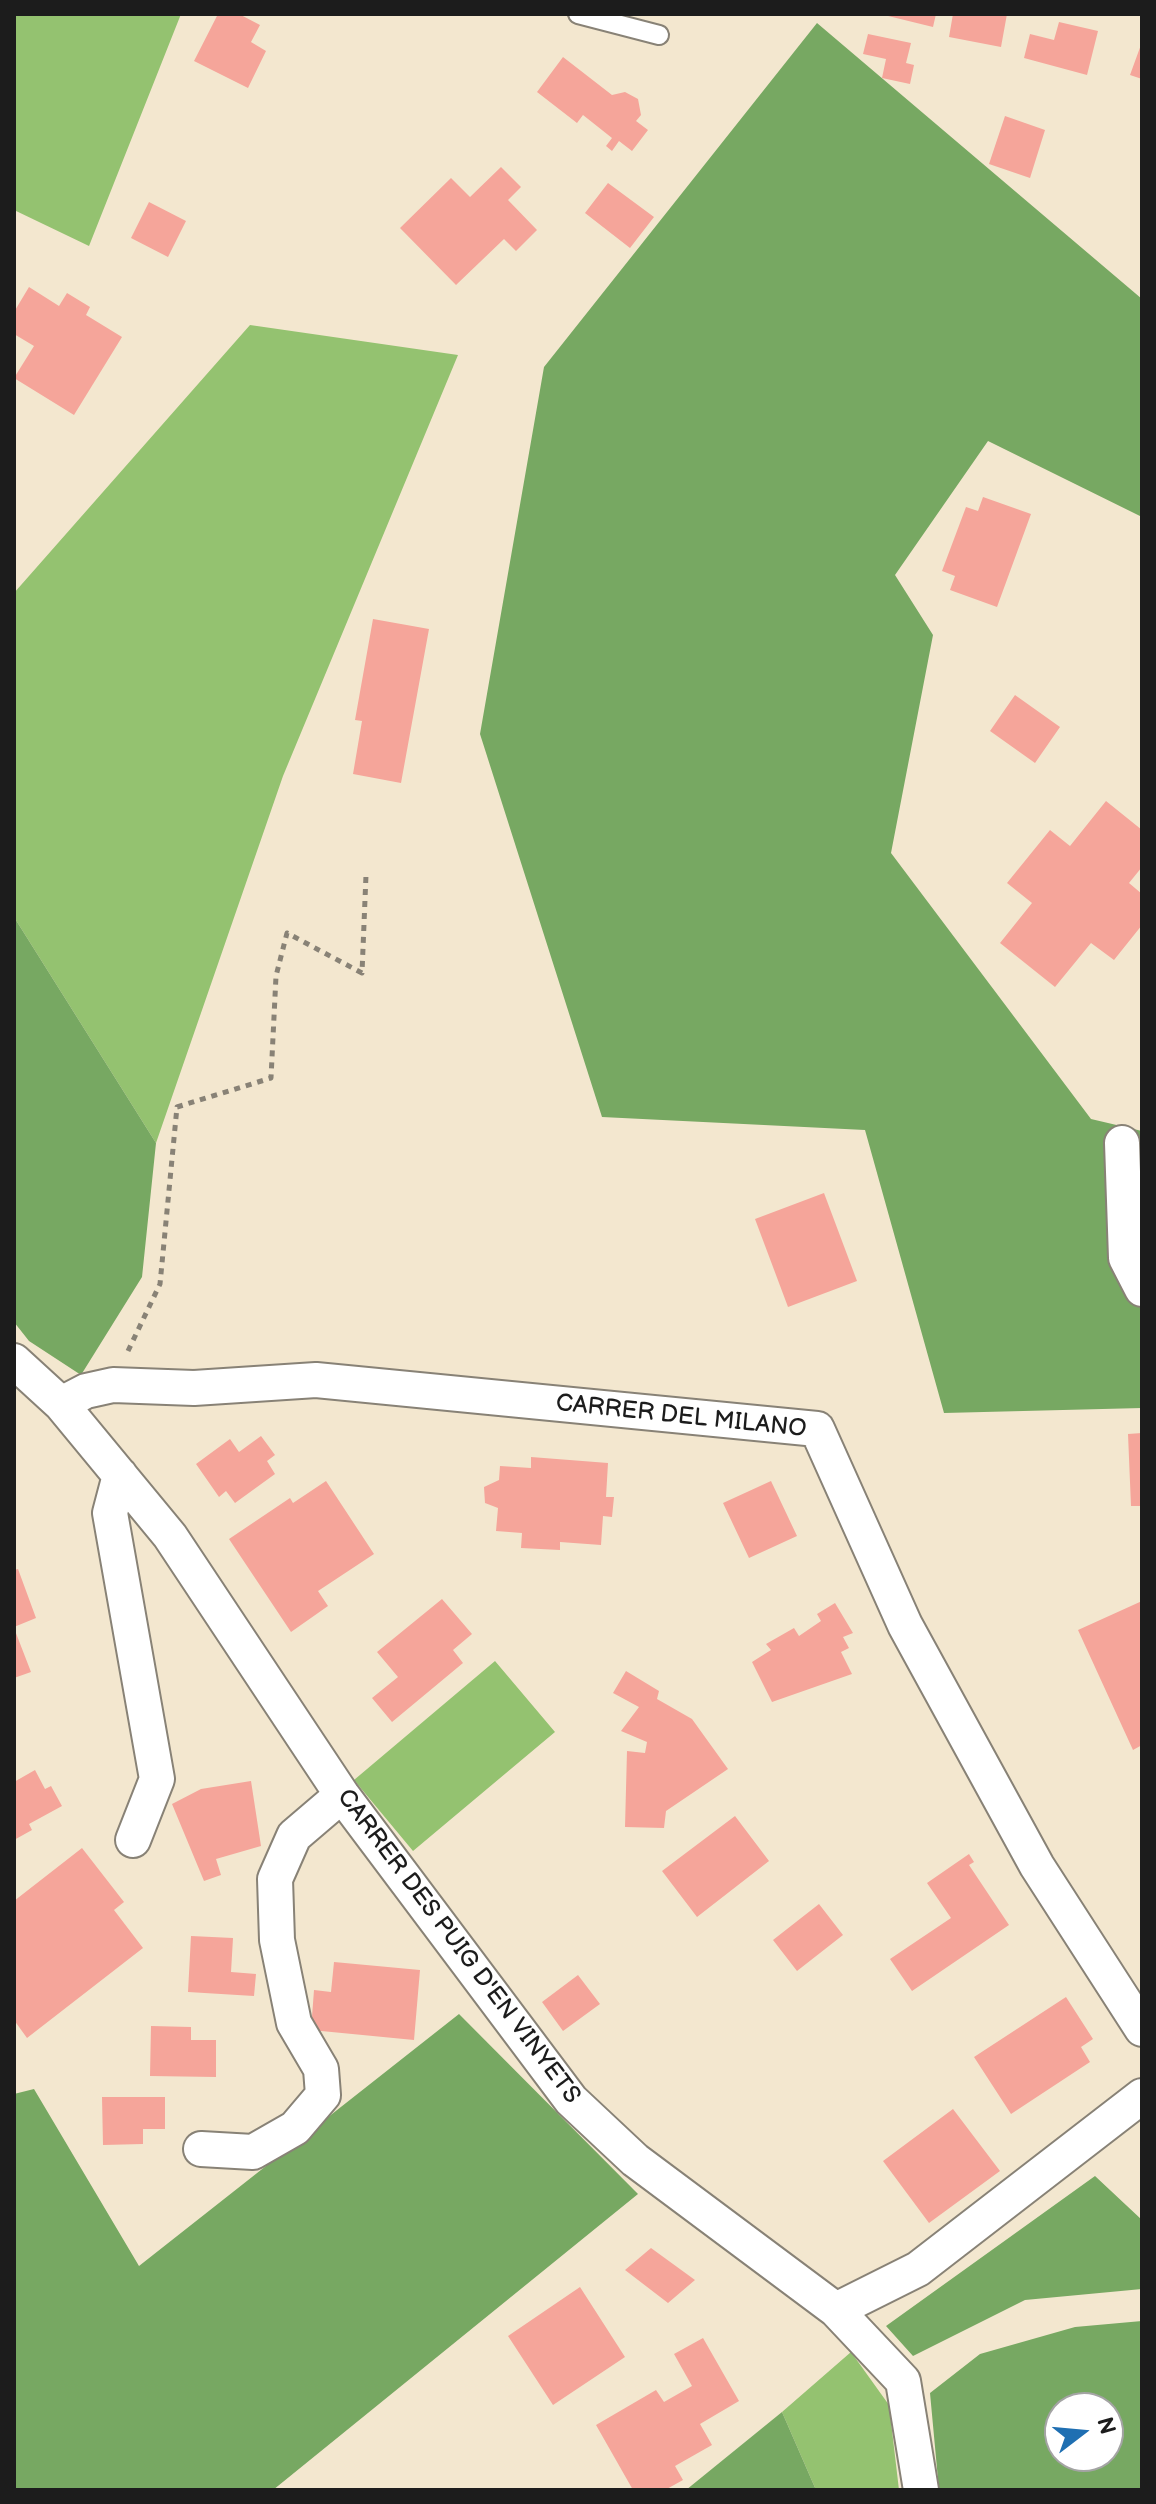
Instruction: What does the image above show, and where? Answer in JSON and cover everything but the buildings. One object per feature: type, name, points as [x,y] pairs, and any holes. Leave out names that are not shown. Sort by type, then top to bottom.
[{"type":"street","points":[[1122,1143],[1126,1258],[1142,1289]]},
{"type":"street","name":"CARRER DES PUIG D'EN VINYETS","points":[[14,1361],[61,1404],[170,1536],[342,1795],[571,2100],[647,2169],[836,2310],[903,2381],[921,2490]]},
{"type":"street","name":"CARRER DEL MILANO","points":[[61,1404],[86,1391],[113,1385],[194,1388],[316,1380],[817,1429],[912,1639],[1037,1866],[1142,2029]]},
{"type":"street","points":[[120,1475],[110,1513],[157,1779],[133,1840]]},
{"type":"street","points":[[201,2149],[253,2152],[295,2128],[323,2095],[321,2069],[294,2023],[277,1940],[275,1879],[294,1836],[342,1795]]},
{"type":"street","points":[[836,2310],[918,2269],[1142,2096]]},
{"type":"lane","points":[[578,14],[659,35]]},
{"type":"path","points":[[113,1385],[160,1284],[177,1107],[271,1078],[276,976],[287,933],[362,973],[366,875]]},
{"type":"green space","points":[[14,14],[181,14],[89,246],[14,210]]},
{"type":"green space","points":[[817,23],[1142,299],[1142,517],[988,441],[895,575],[933,635],[891,853],[1091,1119],[1142,1131],[1142,1408],[944,1413],[865,1130],[602,1117],[480,734],[544,367]]},
{"type":"green space","points":[[250,325],[458,355],[283,776],[156,1143],[14,917],[14,593]]},
{"type":"green space","points":[[14,917],[156,1143],[142,1277],[81,1375],[29,1341],[14,1322]]},
{"type":"green space","points":[[495,1661],[555,1732],[413,1851],[354,1780]]},
{"type":"green space","points":[[459,2014],[638,2194],[273,2490],[14,2490],[14,2094],[34,2089],[139,2266]]},
{"type":"green space","points":[[1095,2176],[1142,2220],[1142,2289],[1025,2300],[913,2356],[886,2326]]},
{"type":"green space","points":[[1142,2321],[1142,2490],[939,2490],[930,2393],[980,2354],[1075,2327]]},
{"type":"green space","points":[[851,2352],[889,2405],[899,2490],[816,2490],[782,2412]]},
{"type":"green space","points":[[782,2412],[816,2490],[686,2490]]}]
